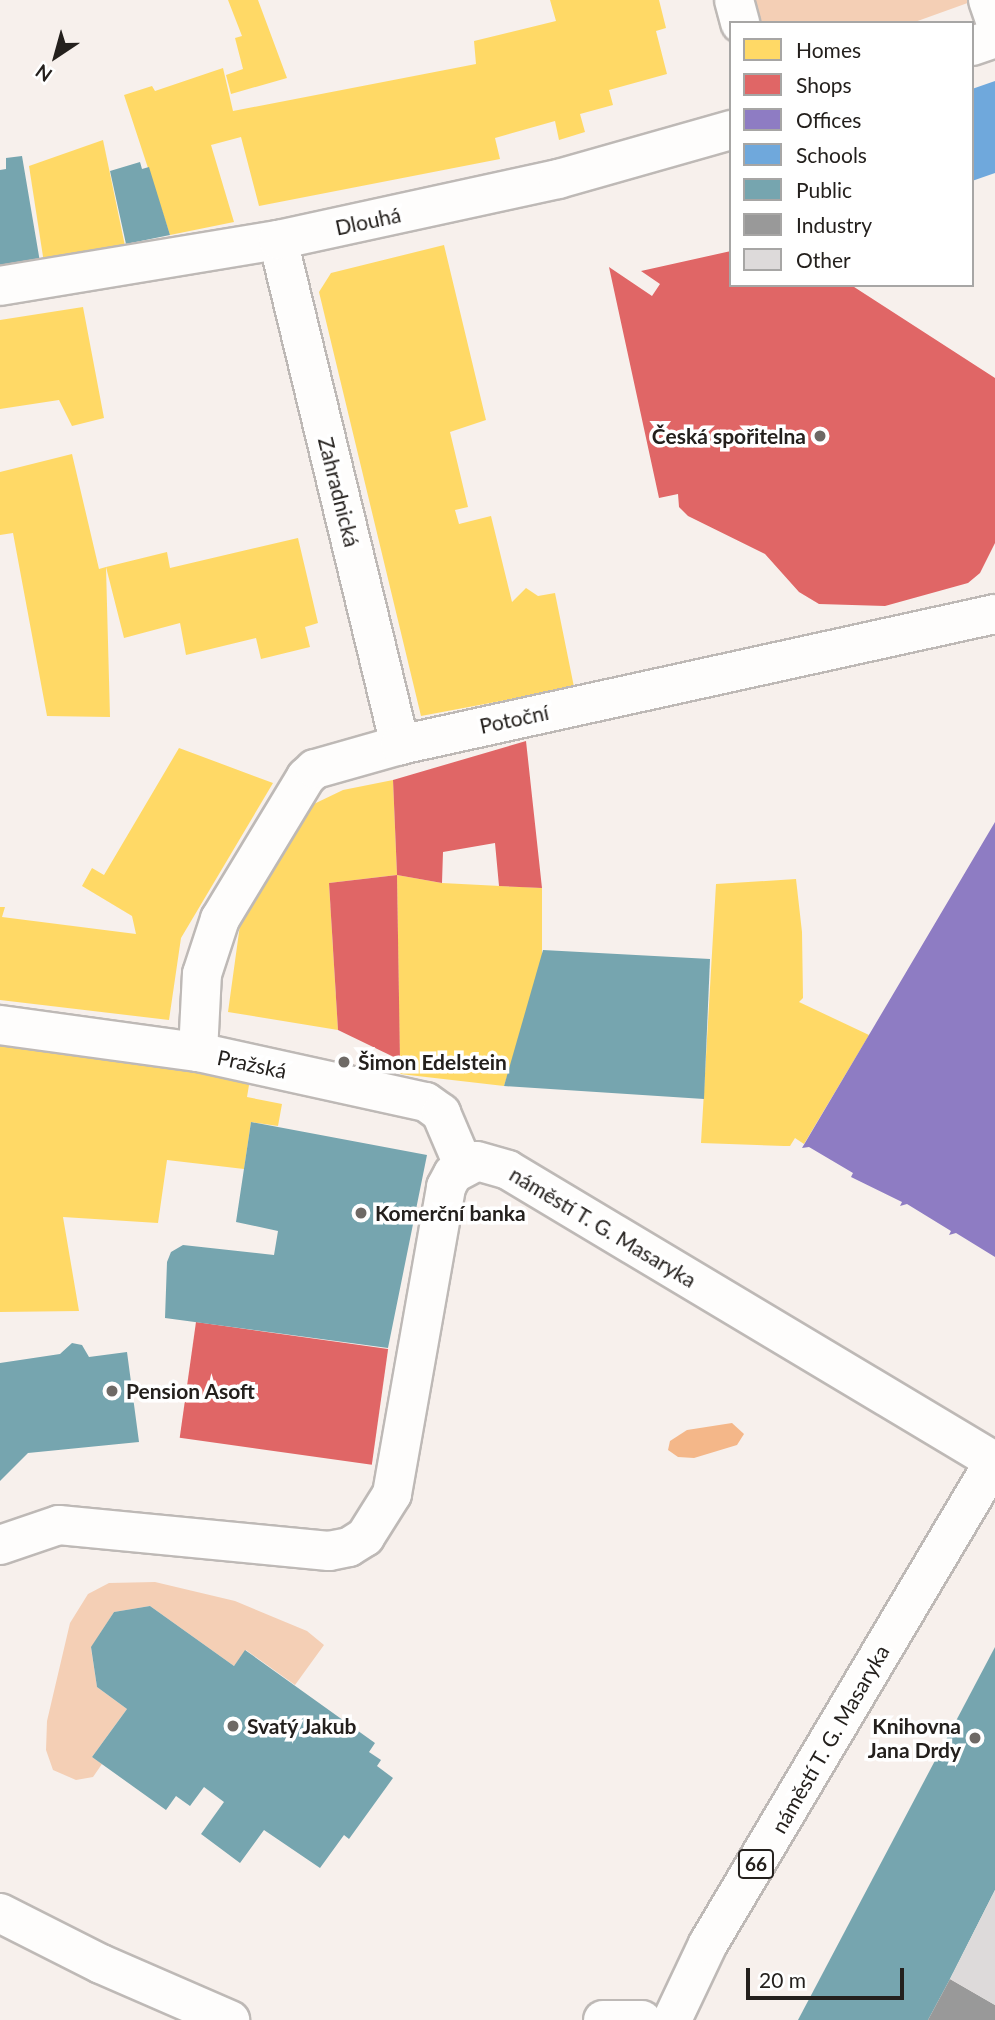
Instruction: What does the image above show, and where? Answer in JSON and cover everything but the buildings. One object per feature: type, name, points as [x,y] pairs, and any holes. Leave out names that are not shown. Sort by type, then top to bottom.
[{"type":"street","points":[[734,0],[739,21]]},
{"type":"street","points":[[988,0],[995,20]]},
{"type":"street","points":[[974,45],[995,38]]},
{"type":"street","name":"Dlouhá","points":[[0,286],[278,240],[558,179],[729,131]]},
{"type":"street","name":"Zahradnická","points":[[278,240],[400,745]]},
{"type":"street","name":"Potoční","points":[[198,1039],[202,974],[220,919],[306,777],[316,769],[400,745],[995,614]]},
{"type":"street","name":"Pražská","points":[[0,1025],[198,1039],[426,1102],[441,1113],[464,1167]]},
{"type":"street","name":"náměstí T. G. Masaryka","points":[[464,1167],[477,1161],[508,1170],[995,1461],[708,1944],[672,2020]]},
{"type":"street","points":[[0,1545],[59,1525],[90,1525],[329,1551],[349,1547],[365,1538],[392,1494],[446,1187],[464,1167]]},
{"type":"street","points":[[0,1913],[101,1964],[230,2020]]},
{"type":"street","points":[[603,2020],[642,2020]]},
{"type":"shaded area","points":[[741,0],[976,0],[918,21],[746,21]]},
{"type":"shaded area","points":[[732,1423],[744,1434],[737,1445],[694,1458],[678,1457],[668,1450],[670,1441],[687,1430]]},
{"type":"shaded area","points":[[155,1582],[235,1601],[307,1631],[324,1645],[295,1685],[246,1650],[234,1666],[150,1606],[114,1612],[91,1648],[97,1687],[127,1709],[92,1757],[102,1764],[93,1777],[76,1780],[53,1770],[46,1750],[47,1721],[70,1623],[88,1594],[109,1583]]},
{"type":"place","name":"Česká spořitelna","points":[[820,436]]},
{"type":"place","name":"Šimon Edelstein","points":[[344,1062]]},
{"type":"place","name":"Komerční banka","points":[[361,1213]]},
{"type":"place","name":"Pension Asoft","points":[[112,1391]]},
{"type":"place","name":"Svatý Jakub","points":[[233,1726]]},
{"type":"place","name":"Knihovna Jana Drdy","points":[[975,1738]]}]
